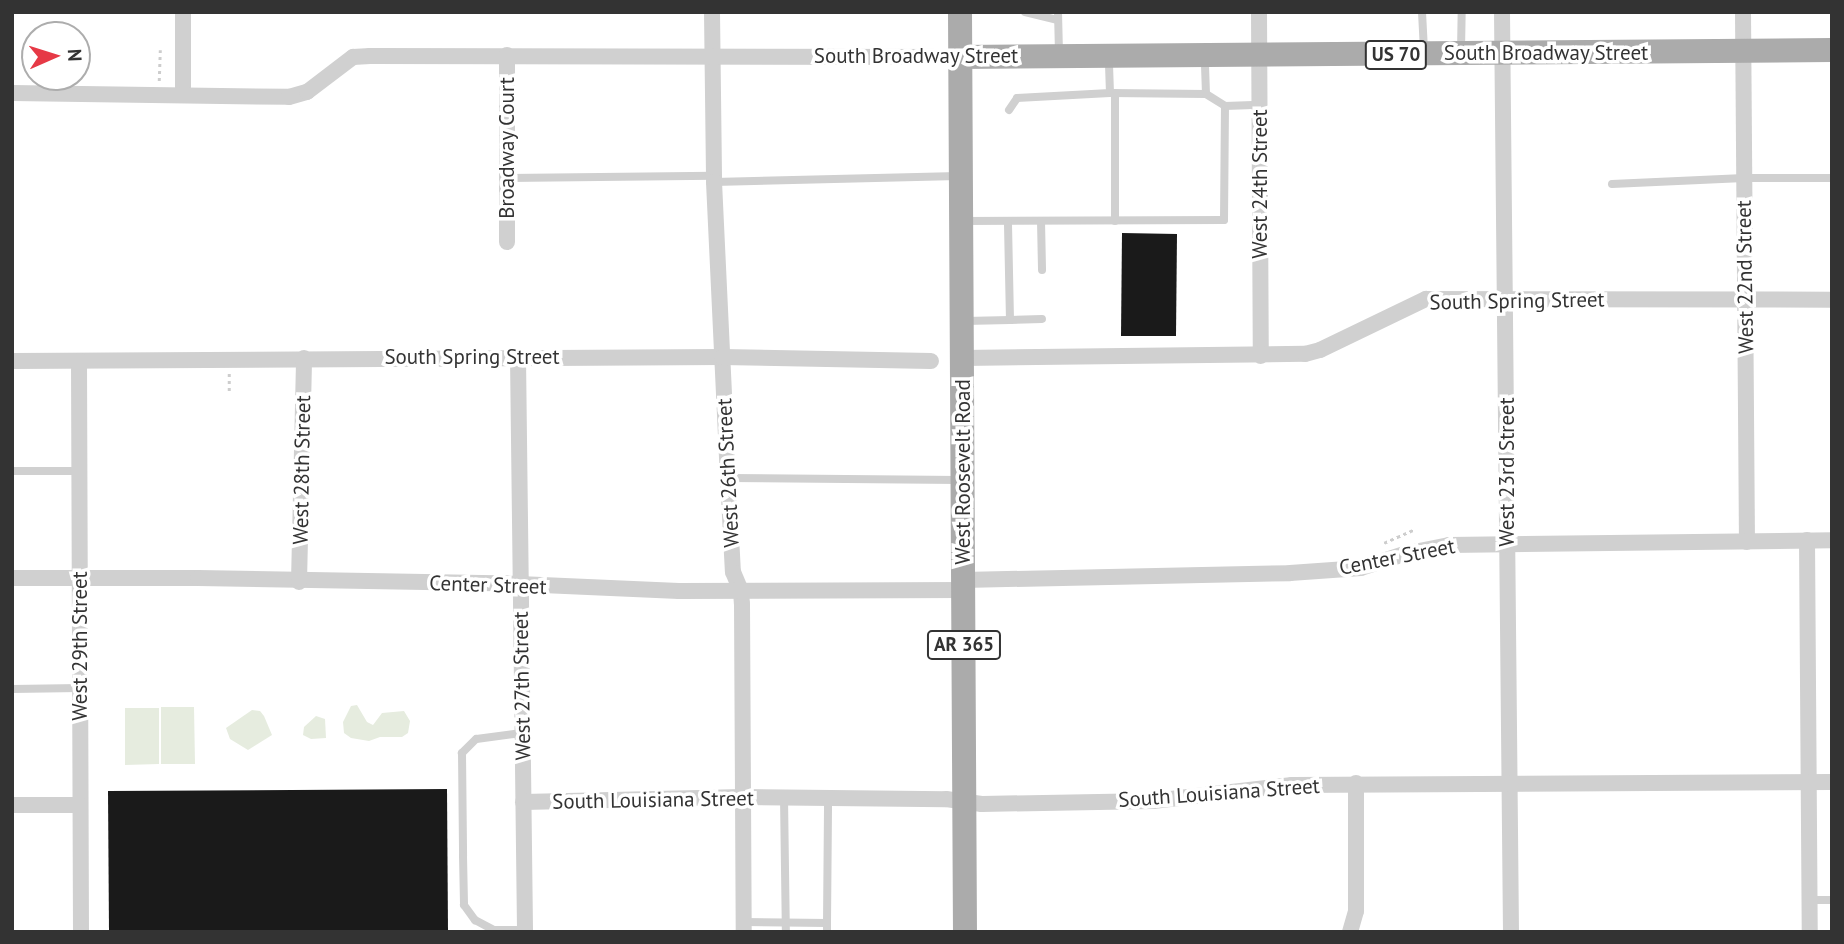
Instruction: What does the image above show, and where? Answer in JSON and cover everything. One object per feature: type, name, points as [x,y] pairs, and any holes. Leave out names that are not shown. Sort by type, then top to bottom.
[{"type":"main road","name":"West Roosevelt Road","points":[[960,12],[965,932]]},
{"type":"main road","name":"South Broadway Street","points":[[960,57],[1205,58],[1832,50]]},
{"type":"street","points":[[183,12],[183,95]]},
{"type":"street","name":"West 26th Street","points":[[712,12],[714,179],[728,478],[733,572],[741,591],[744,927]]},
{"type":"street","name":"West 24th Street","points":[[1259,12],[1261,356]]},
{"type":"street","name":"West 23rd Street","points":[[1502,12],[1511,932]]},
{"type":"street","name":"West 22nd Street","points":[[1742,12],[1747,542]]},
{"type":"street","name":"Broadway Court","points":[[507,55],[507,242]]},
{"type":"street","name":"South Broadway Street","points":[[12,93],[298,96],[353,57],[960,57]]},
{"type":"street","name":"South Spring Street","points":[[963,358],[1261,356],[1320,350],[1426,299],[1832,300]]},
{"type":"street","name":"West 27th Street","points":[[518,357],[524,931]]},
{"type":"street","name":"South Spring Street","points":[[12,361],[722,357],[931,361]]},
{"type":"street","name":"West 28th Street","points":[[299,582],[304,358]]},
{"type":"street","name":"West 29th Street","points":[[79,361],[81,932]]},
{"type":"street","points":[[1807,540],[1810,932]]},
{"type":"street","name":"Center Street","points":[[12,578],[496,583],[521,586],[741,591],[1290,573],[1364,568],[1426,548],[1507,544],[1832,540]]},
{"type":"street","name":"South Louisiana Street","points":[[523,802],[784,797],[964,800],[982,804],[1153,801],[1292,785],[1356,783],[1832,782]]},
{"type":"street","points":[[1350,932],[1356,911],[1356,783]]},
{"type":"street","points":[[12,805],[79,805]]},
{"type":"lane","points":[[1025,12],[1058,16],[1059,57]]},
{"type":"lane","points":[[1422,12],[1424,54]]},
{"type":"lane","points":[[1461,54],[1462,12]]},
{"type":"lane","points":[[1110,57],[1115,221]]},
{"type":"lane","points":[[1205,58],[1206,94]]},
{"type":"lane","points":[[1009,110],[1017,98],[1113,93],[1206,94],[1225,106],[1260,105]]},
{"type":"lane","points":[[962,221],[1224,220],[1225,106]]},
{"type":"lane","points":[[507,178],[961,176]]},
{"type":"lane","points":[[1612,184],[1744,178],[1832,178]]},
{"type":"lane","points":[[1008,221],[1010,320]]},
{"type":"lane","points":[[1041,221],[1042,270]]},
{"type":"lane","points":[[962,321],[1042,319]]},
{"type":"lane","points":[[12,471],[79,471]]},
{"type":"lane","points":[[728,478],[962,480]]},
{"type":"lane","points":[[12,689],[80,688]]},
{"type":"lane","points":[[523,733],[476,739],[462,752],[462,766],[464,905],[475,920],[494,930],[524,931]]},
{"type":"lane","points":[[784,797],[786,932]]},
{"type":"lane","points":[[744,927],[786,921],[827,927],[828,798]]},
{"type":"lane","points":[[1809,900],[1832,900]]},
{"type":"path","points":[[158,95],[160,50]]},
{"type":"path","points":[[229,373],[229,391]]},
{"type":"path","points":[[1380,545],[1413,530]]},
{"type":"shaded area","points":[[357,705],[367,722],[373,725],[382,713],[404,711],[410,721],[408,733],[402,737],[380,737],[369,741],[351,738],[344,733],[343,722],[351,706]]},
{"type":"shaded area","points":[[161,707],[194,707],[195,764],[161,764]]},
{"type":"shaded area","points":[[125,708],[159,708],[159,764],[125,765]]},
{"type":"shaded area","points":[[252,710],[260,711],[264,716],[272,735],[248,750],[230,739],[226,728]]},
{"type":"shaded area","points":[[316,716],[325,719],[326,738],[311,739],[303,735],[304,727]]},
{"type":"building","points":[[1122,233],[1177,234],[1176,336],[1121,336]]},
{"type":"building","points":[[447,789],[448,932],[109,932],[108,791]]}]
